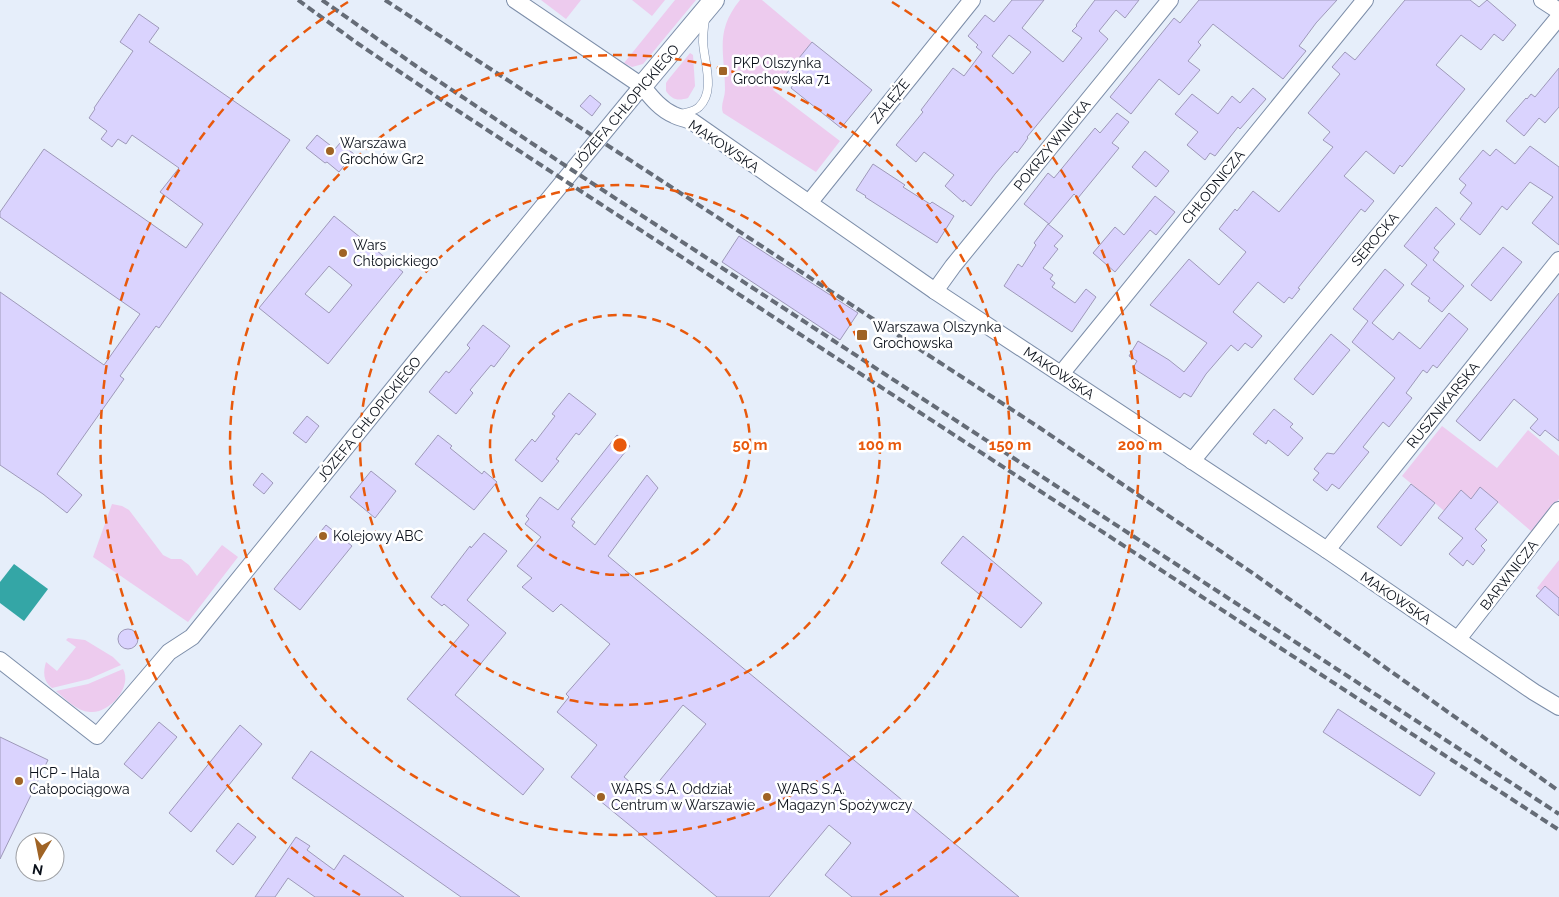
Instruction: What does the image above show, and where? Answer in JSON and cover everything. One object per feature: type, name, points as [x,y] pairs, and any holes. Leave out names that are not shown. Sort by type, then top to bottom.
[{"type":"street","name":"MAKOWSKA","points":[[515,0],[642,86],[654,101],[674,115],[693,122],[935,291],[1327,550],[1534,692],[1559,707]]},
{"type":"street","name":"ZAŁĘŻE","points":[[809,203],[972,0]]},
{"type":"street","name":"POKRZYWNICKA","points":[[935,291],[953,266],[1170,0]]},
{"type":"street","name":"CHŁODNICZA","points":[[1062,374],[1365,0]]},
{"type":"street","points":[[1542,0],[1559,12]]},
{"type":"street","name":"JÓZEFA CHŁOPICKIEGO","points":[[0,660],[97,736],[168,652],[192,637],[415,362],[713,1]]},
{"type":"street","name":"SEROCKA","points":[[1192,461],[1559,17]]},
{"type":"street","name":"RUSZNIKARSKA","points":[[1327,550],[1559,260]]},
{"type":"street","name":"BARWNICZA","points":[[1458,640],[1559,510]]},
{"type":"lane","points":[[674,115],[698,108],[706,97],[708,72],[703,42],[704,28],[705,17],[713,1]]},
{"type":"shaded area","points":[[541,0],[581,0],[566,19]]},
{"type":"shaded area","points":[[632,0],[665,0],[652,16]]},
{"type":"shaded area","points":[[675,0],[696,0],[643,64],[632,67],[624,63]]},
{"type":"shaded area","points":[[740,0],[762,0],[812,42],[773,90],[840,141],[816,172],[723,113],[722,107],[725,90],[724,33],[727,22]]},
{"type":"shaded area","points":[[690,53],[693,55],[695,86],[688,98],[676,99],[666,91],[666,83]]},
{"type":"shaded area","points":[[1442,426],[1497,468],[1528,430],[1559,456],[1559,499],[1532,532],[1481,488],[1454,519],[1402,476]]},
{"type":"shaded area","points":[[112,504],[129,510],[163,555],[171,559],[181,559],[189,565],[197,576],[222,545],[238,557],[188,622],[93,557]]},
{"type":"shaded area","points":[[1559,560],[1559,607],[1537,588]]},
{"type":"shaded area","points":[[14,564],[48,589],[24,621],[0,603],[0,582]]},
{"type":"shaded area","points":[[68,638],[85,640],[113,657],[121,665],[89,679],[52,688],[44,676],[46,662],[57,671],[76,647],[66,640]]},
{"type":"shaded area","points":[[123,669],[125,684],[122,691],[105,709],[85,711],[72,704],[56,691],[88,684]]},
{"type":"building","points":[[1012,0],[1044,0],[1022,28],[1063,62],[1082,38],[1072,31],[1095,0],[1139,0],[1125,18],[1116,10],[1099,31],[1108,39],[1027,137],[1017,153],[1015,151],[995,174],[971,206],[964,200],[963,202],[945,186],[954,175],[924,152],[916,162],[896,145],[923,112],[921,110],[953,68],[964,76],[982,52],[976,47],[978,45],[968,36],[985,15],[994,22]],"holes":[[[1009,35],[1031,52],[1013,74],[992,56]]]},
{"type":"building","points":[[1199,0],[1337,0],[1316,23],[1299,46],[1306,51],[1283,79],[1213,24],[1198,42],[1201,45],[1188,61],[1200,70],[1179,95],[1159,79],[1131,114],[1110,97],[1174,18],[1180,23]]},
{"type":"building","points":[[1405,0],[1470,0],[1479,7],[1487,0],[1516,25],[1503,41],[1494,34],[1481,50],[1461,35],[1436,65],[1465,89],[1402,167],[1400,165],[1394,174],[1366,151],[1344,176],[1374,201],[1365,212],[1361,209],[1298,288],[1300,289],[1292,299],[1289,297],[1284,303],[1258,282],[1233,312],[1262,336],[1252,348],[1245,343],[1238,351],[1231,345],[1206,374],[1191,397],[1184,393],[1180,398],[1133,368],[1137,361],[1129,356],[1138,341],[1169,360],[1184,372],[1207,343],[1150,305],[1189,259],[1219,285],[1246,252],[1219,229],[1253,191],[1279,212],[1333,147],[1323,140],[1330,132],[1308,113],[1340,74],[1332,67],[1345,52],[1355,60]]},
{"type":"building","points":[[139,14],[159,28],[149,42],[290,140],[159,328],[156,326],[120,376],[124,379],[57,474],[82,495],[67,513],[0,465],[0,292],[104,365],[140,314],[0,217],[0,212],[44,149],[186,248],[203,224],[160,192],[179,168],[132,135],[126,144],[118,139],[112,147],[101,139],[107,131],[89,118],[133,51],[120,42]]},
{"type":"building","points":[[812,42],[872,90],[841,128],[791,88],[795,82],[786,74]]},
{"type":"building","points":[[1559,68],[1559,107],[1545,123],[1539,118],[1524,136],[1506,121],[1526,98],[1531,94],[1535,97]]},
{"type":"building","points":[[1253,88],[1266,99],[1240,129],[1238,127],[1215,156],[1210,153],[1205,160],[1187,145],[1198,132],[1175,114],[1192,94],[1218,114],[1232,96],[1240,103]]},
{"type":"building","points":[[590,95],[601,104],[592,116],[580,106]]},
{"type":"building","points":[[1117,113],[1129,122],[1112,143],[1119,148],[1078,198],[1074,194],[1049,224],[1024,204],[1048,173],[1054,178],[1095,128],[1100,133]]},
{"type":"building","name":"Warszawa Grochów Gr2","points":[[317,135],[335,149],[340,143],[354,154],[339,172],[306,148]]},
{"type":"building","points":[[1530,146],[1559,167],[1559,245],[1532,223],[1553,197],[1530,182],[1507,210],[1502,206],[1480,235],[1460,219],[1472,203],[1460,193],[1466,185],[1459,179],[1483,150],[1490,156],[1496,149],[1515,164]]},
{"type":"building","points":[[1145,151],[1169,171],[1156,187],[1132,167]]},
{"type":"building","points":[[873,164],[905,185],[903,187],[954,216],[937,243],[856,190]]},
{"type":"building","points":[[1155,196],[1175,212],[1156,235],[1150,230],[1115,272],[1093,253],[1115,227],[1124,235]]},
{"type":"building","points":[[1436,207],[1455,224],[1434,248],[1439,252],[1433,260],[1464,286],[1442,312],[1428,301],[1430,298],[1411,284],[1427,265],[1404,246]]},
{"type":"building","points":[[334,216],[403,272],[328,364],[259,308]],"holes":[[[329,266],[352,285],[329,313],[305,294]]]},
{"type":"building","points":[[1048,224],[1063,236],[1054,246],[1058,249],[1043,268],[1053,275],[1050,279],[1055,283],[1052,287],[1075,303],[1086,289],[1096,297],[1072,332],[1004,286],[1018,264],[1022,267],[1036,245],[1034,243]]},
{"type":"building","points":[[739,236],[858,313],[840,340],[722,262]]},
{"type":"building","points":[[1503,247],[1522,262],[1491,301],[1471,285]]},
{"type":"building","points":[[1385,269],[1404,285],[1372,323],[1393,340],[1399,332],[1420,349],[1449,313],[1468,329],[1437,368],[1433,365],[1427,373],[1423,370],[1406,393],[1412,398],[1389,427],[1383,422],[1363,447],[1369,452],[1339,489],[1332,484],[1327,491],[1313,480],[1319,473],[1314,469],[1327,453],[1334,454],[1395,378],[1352,342],[1368,321],[1353,309]]},
{"type":"building","points":[[1559,293],[1559,441],[1545,430],[1540,436],[1530,428],[1538,419],[1514,399],[1480,441],[1456,421]]},
{"type":"building","points":[[483,325],[510,346],[494,367],[491,365],[470,390],[473,393],[456,414],[429,392],[446,371],[449,373],[470,348],[467,345]]},
{"type":"building","points":[[1331,334],[1350,350],[1313,395],[1294,379]]},
{"type":"building","points":[[569,393],[596,414],[579,435],[576,433],[556,459],[559,461],[542,482],[515,460],[532,439],[535,442],[555,416],[552,414]]},
{"type":"building","points":[[1274,409],[1293,424],[1290,427],[1303,438],[1288,456],[1268,440],[1266,444],[1253,434]]},
{"type":"building","points":[[307,416],[319,426],[306,443],[293,433]]},
{"type":"building","points":[[438,435],[452,446],[450,448],[482,474],[484,471],[497,482],[474,510],[415,464]]},
{"type":"building","points":[[617,435],[630,446],[571,519],[575,522],[572,526],[595,545],[647,475],[658,488],[608,556],[1019,897],[852,897],[825,875],[851,843],[829,825],[769,897],[717,897],[571,777],[597,745],[557,712],[569,697],[566,694],[610,644],[561,604],[553,612],[522,587],[532,578],[517,566],[541,537],[525,524],[529,519],[526,516],[540,497],[558,510]],"holes":[[[683,705],[706,724],[647,796],[624,777]]]},
{"type":"building","points":[[371,471],[396,491],[375,518],[350,497]]},
{"type":"building","points":[[262,473],[273,483],[264,494],[253,485]]},
{"type":"building","points":[[1411,484],[1435,503],[1401,546],[1377,527]]},
{"type":"building","points":[[1480,487],[1498,502],[1475,529],[1487,540],[1481,546],[1485,550],[1473,565],[1467,560],[1463,566],[1449,554],[1463,538],[1438,518],[1461,490],[1471,499]]},
{"type":"building","points":[[326,525],[352,546],[300,610],[274,589]]},
{"type":"building","points":[[484,533],[507,551],[467,600],[506,633],[455,695],[544,769],[523,795],[407,699],[469,625],[444,604],[442,606],[431,597],[470,546],[471,548]]},
{"type":"building","points":[[963,536],[1042,603],[1021,628],[941,563]]},
{"type":"building","points":[[1545,586],[1559,598],[1559,616],[1536,596]]},
{"type":"building","points":[[124,629],[132,629],[138,635],[138,643],[132,649],[124,649],[118,643],[118,635]]},
{"type":"building","points":[[1338,709],[1435,773],[1420,796],[1323,732]]},
{"type":"building","points":[[159,722],[177,737],[142,779],[124,764]]},
{"type":"building","points":[[240,725],[262,744],[191,832],[169,813]]},
{"type":"building","name":"HCP - Hala Całopociągowa","points":[[0,737],[48,760],[0,859]]},
{"type":"building","points":[[311,751],[520,897],[461,897],[292,778]]},
{"type":"building","points":[[238,823],[256,837],[233,865],[216,851]]},
{"type":"building","points":[[296,837],[310,846],[307,850],[334,870],[344,855],[404,897],[315,897],[288,878],[275,897],[255,897]]},
{"type":"railway","points":[[298,0],[357,43],[449,105],[1559,830]]},
{"type":"railway","points":[[322,0],[416,66],[572,170],[1559,814]]},
{"type":"railway","points":[[385,0],[1040,428],[1254,574],[1559,791]]},
{"type":"place","name":"PKP Olszynka Grochowska 71","points":[[723,71]]},
{"type":"place","name":"Warszawa Grochów Gr2","points":[[330,151]]},
{"type":"place","name":"Wars Chłopickiego","points":[[343,253]]},
{"type":"place","name":"Warszawa Olszynka Grochowska","points":[[862,335]]},
{"type":"place","name":"Kolejowy ABC","points":[[323,536]]},
{"type":"place","name":"HCP - Hala Całopociągowa","points":[[19,781]]},
{"type":"place","name":"WARS S.A. Oddział Centrum w Warszawie","points":[[601,797]]},
{"type":"place","name":"WARS S.A. Magazyn Spożywczy","points":[[767,797]]}]
